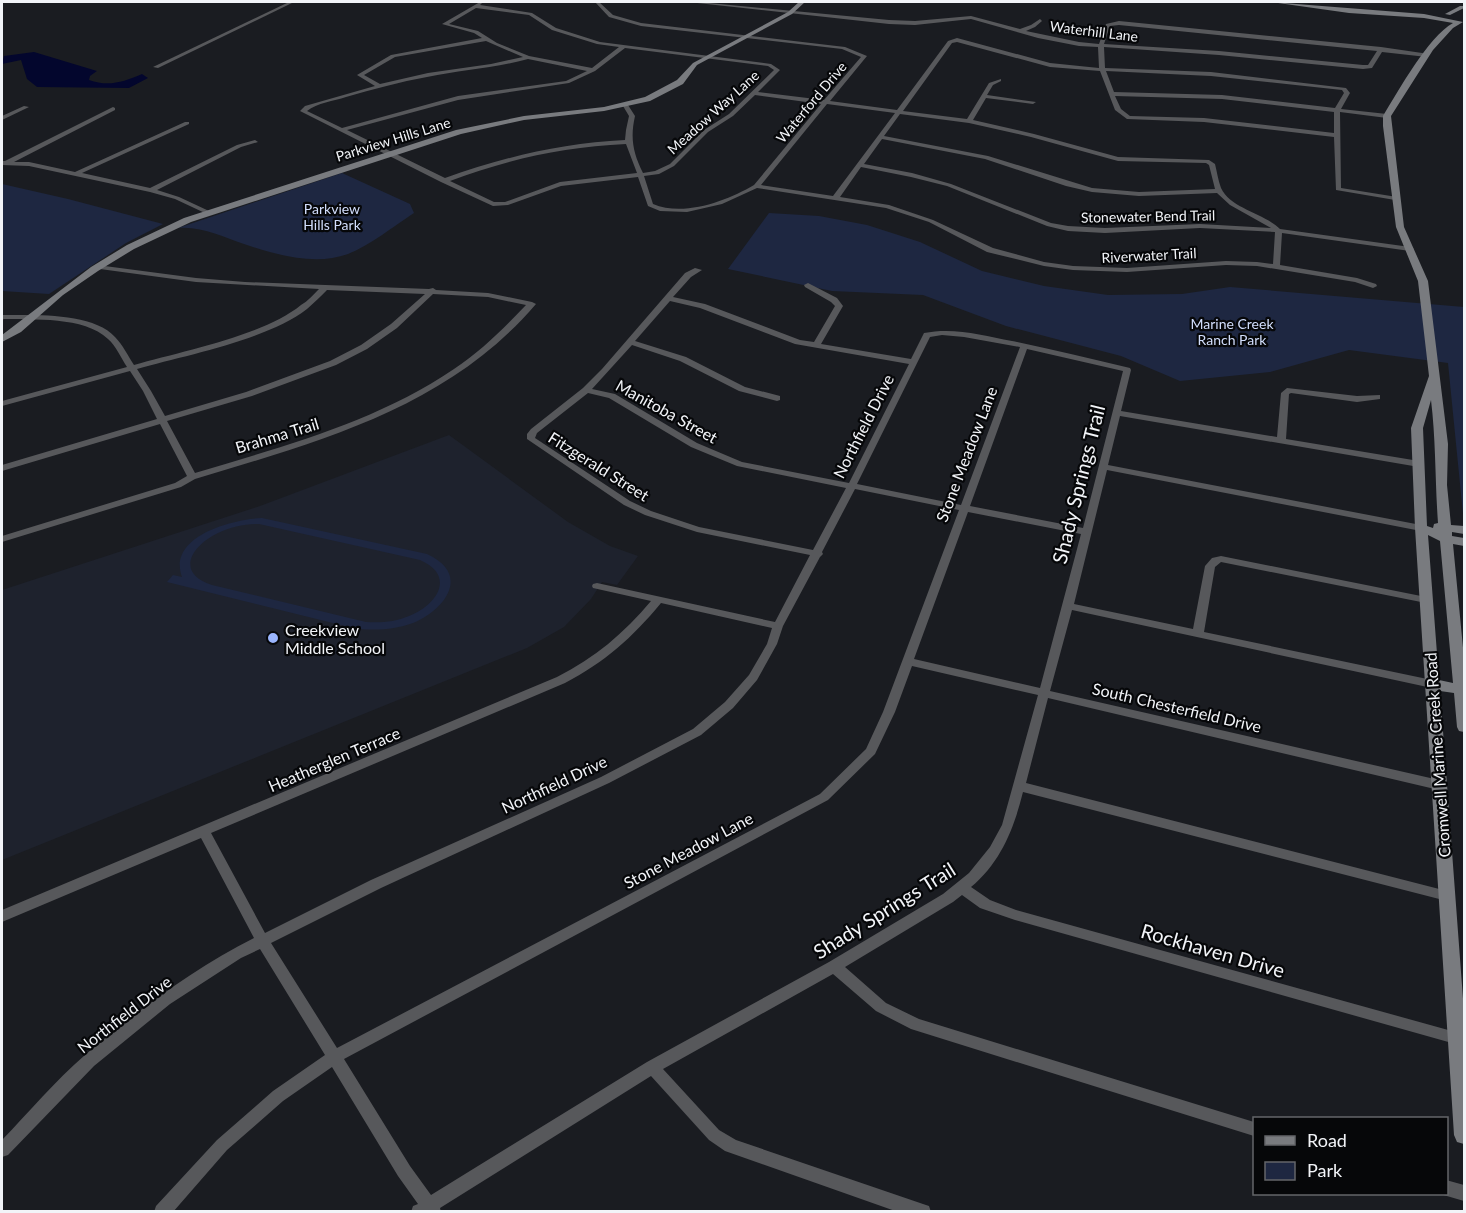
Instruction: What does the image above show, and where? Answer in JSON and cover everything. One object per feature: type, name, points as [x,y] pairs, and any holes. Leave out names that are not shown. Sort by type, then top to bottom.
[{"type":"main road","name":"Parkview Hills Lane","points":[[2,339],[32,318],[59,294],[138,243],[173,225],[207,212],[459,132],[504,122],[626,106],[672,88],[680,82],[689,69],[707,57],[790,13],[802,2]]},
{"type":"main road","points":[[1274,2],[1349,11],[1427,16],[1443,16],[1463,7]]},
{"type":"main road","points":[[1296,2],[1443,16],[1463,21]]},
{"type":"main road","points":[[1443,16],[1441,30],[1444,32]]},
{"type":"main road","points":[[1387,116],[1444,32],[1452,24],[1463,21]]},
{"type":"main road","name":"Cromwell Marine Creek Road","points":[[1387,116],[1400,227],[1424,283],[1442,444],[1441,485],[1464,727]]},
{"type":"main road","name":"Cromwell Marine Creek Road","points":[[1433,374],[1417,428],[1421,528],[1447,896],[1462,1040],[1464,1135]]},
{"type":"main road","points":[[1421,528],[1447,533],[1464,542]]},
{"type":"main road","points":[[1447,533],[1464,530]]},
{"type":"main road","points":[[1432,684],[1461,690]]},
{"type":"street","points":[[156,67],[292,2]]},
{"type":"street","points":[[482,2],[445,24],[476,32],[486,39],[528,57],[593,70]]},
{"type":"street","name":"Waterford Drive","points":[[597,2],[611,16],[631,22],[843,48],[863,54],[863,59],[756,186],[736,197],[708,206],[674,210],[655,208],[650,205],[649,194],[641,175]]},
{"type":"street","name":"Waterhill Lane","points":[[690,2],[903,23],[971,17],[1064,41],[1101,46],[1219,53],[1363,68],[1370,67],[1381,49]]},
{"type":"street","name":"Meadow Way Lane","points":[[443,181],[482,200],[499,204],[560,184],[657,172],[672,165],[706,131],[732,115],[776,68],[769,65],[623,47],[567,35],[530,14],[474,6]]},
{"type":"street","points":[[1021,31],[1040,20]]},
{"type":"street","points":[[1337,135],[1204,120],[1129,118],[1118,110],[1102,69],[1101,46],[1104,34],[1110,23],[1427,55]]},
{"type":"street","points":[[379,86],[360,75],[389,57],[486,39]]},
{"type":"street","points":[[836,197],[950,42],[954,41],[988,47],[1050,65],[1211,74],[1346,90],[1337,110],[1338,189],[1345,192],[1395,198]]},
{"type":"street","points":[[340,130],[406,110],[465,97],[567,82],[593,70],[623,47]]},
{"type":"street","points":[[528,57],[379,86],[303,111],[443,181],[508,158],[540,150],[589,143],[628,141]]},
{"type":"street","points":[[969,121],[991,84],[999,80]]},
{"type":"street","points":[[753,93],[969,121],[1032,135],[1118,159],[1207,161],[1212,164],[1220,191],[1238,206],[1271,222],[1279,231],[1276,267]]},
{"type":"street","points":[[1112,94],[1197,95],[1387,116]]},
{"type":"street","points":[[983,96],[1033,102]]},
{"type":"street","points":[[626,106],[632,116],[627,135],[631,157],[641,175]]},
{"type":"street","points":[[2,118],[26,107]]},
{"type":"street","points":[[4,163],[113,110]]},
{"type":"street","points":[[76,174],[187,123]]},
{"type":"street","points":[[880,137],[971,153],[1068,185],[1094,191],[1117,194],[1220,191]]},
{"type":"street","points":[[151,190],[239,146],[255,142]]},
{"type":"street","points":[[4,163],[29,164],[151,190],[177,198],[207,212]]},
{"type":"street","name":"Stonewater Bend Trail","points":[[860,165],[949,185],[1048,225],[1066,229],[1102,231],[1200,226],[1279,231],[1410,249]]},
{"type":"street","name":"Riverwater Trail","points":[[756,186],[836,197],[903,211],[931,221],[990,250],[1044,264],[1105,270],[1226,263],[1276,267],[1357,280],[1373,286]]},
{"type":"street","points":[[100,267],[143,275],[193,280],[433,290]]},
{"type":"street","name":"Fitzgerald Street","points":[[698,270],[688,275],[586,390],[531,434],[532,441],[627,503],[648,513],[697,528],[818,554]]},
{"type":"street","points":[[808,285],[834,300],[839,306],[816,346]]},
{"type":"street","points":[[2,404],[236,339],[277,323],[303,308],[327,286]]},
{"type":"street","points":[[2,468],[249,394],[333,363],[364,347],[394,326],[433,290]]},
{"type":"street","name":"Brahma Trail","points":[[2,539],[178,485],[192,477],[316,439],[372,418],[411,399],[456,372],[487,348],[532,304],[488,295],[433,290]]},
{"type":"street","points":[[668,298],[702,306],[798,342],[914,362]]},
{"type":"street","points":[[2,318],[77,322],[106,332],[132,368],[192,477]]},
{"type":"street","name":"Northfield Drive","points":[[2,1150],[89,1061],[165,1000],[236,954],[376,884],[605,780],[697,732],[729,705],[753,677],[818,554],[927,335],[935,331],[1024,347]]},
{"type":"street","points":[[630,342],[683,359],[742,389],[777,398]]},
{"type":"street","name":"Shady Springs Trail","points":[[426,1210],[652,1067],[834,966],[948,898],[974,877],[995,850],[1008,825],[1019,786],[1068,606],[1127,370],[1024,347]]},
{"type":"street","name":"Stone Meadow Lane","points":[[162,1212],[222,1144],[278,1096],[334,1057],[824,797],[871,751],[889,712],[1024,347]]},
{"type":"street","name":"Manitoba Street","points":[[586,390],[612,396],[694,444],[728,460],[1086,531]]},
{"type":"street","points":[[1281,441],[1285,393],[1290,390],[1356,399],[1377,398]]},
{"type":"street","points":[[1116,413],[1419,464]]},
{"type":"street","points":[[1102,467],[1421,528]]},
{"type":"street","points":[[1198,633],[1210,566],[1212,562],[1221,560],[1426,600]]},
{"type":"street","points":[[597,586],[778,627]]},
{"type":"street","name":"Heatherglen Terrace","points":[[2,916],[484,713],[593,664],[629,634],[658,600]]},
{"type":"street","points":[[1068,606],[1432,684]]},
{"type":"street","name":"South Chesterfield Drive","points":[[907,662],[1439,785]]},
{"type":"street","points":[[1019,786],[1447,896]]},
{"type":"street","points":[[204,832],[262,940],[426,1210]]},
{"type":"street","name":"Rockhaven Drive","points":[[962,887],[985,904],[1015,915],[1462,1040]]},
{"type":"street","points":[[834,966],[881,1007],[916,1024],[1253,1129]]},
{"type":"street","points":[[652,1067],[714,1135],[732,1146],[923,1212]]},
{"type":"street","points":[[1448,1189],[1464,1193]]},
{"type":"shaded area","points":[[34,52],[97,71],[90,76],[89,80],[96,82],[116,83],[142,74],[148,78],[129,88],[37,87],[27,79],[21,60],[2,64],[4,56]]},
{"type":"shaded area","name":"Creekview Middle School","points":[[449,435],[568,522],[610,546],[638,556],[617,585],[602,582],[591,599],[564,627],[527,648],[2,860],[2,590],[260,506]]},
{"type":"green space","name":"Parkview Hills Park","points":[[342,173],[410,204],[414,213],[373,241],[348,254],[322,259],[282,255],[204,230],[178,228]]},
{"type":"green space","points":[[2,184],[163,224],[126,243],[49,294],[2,291]]},
{"type":"green space","name":"Marine Creek Ranch Park","points":[[769,213],[819,216],[867,225],[920,242],[982,271],[1044,286],[1108,295],[1182,294],[1230,287],[1464,307],[1464,524],[1448,363],[1349,350],[1270,372],[1180,381],[1121,356],[1006,326],[923,295],[832,291],[728,269]]},
{"type":"green space","points":[[262,518],[427,554],[440,562],[448,571],[451,581],[449,591],[435,609],[413,623],[391,628],[368,629],[353,628],[167,582],[173,575],[182,577],[180,563],[184,551],[193,541],[220,526]],"holes":[[[253,524],[420,560],[438,574],[440,582],[434,598],[409,616],[393,621],[377,622],[366,622],[212,585],[201,580],[194,574],[191,567],[194,552],[208,538],[228,529]]]},
{"type":"place","name":"Creekview Middle School","points":[[273,638]]}]
